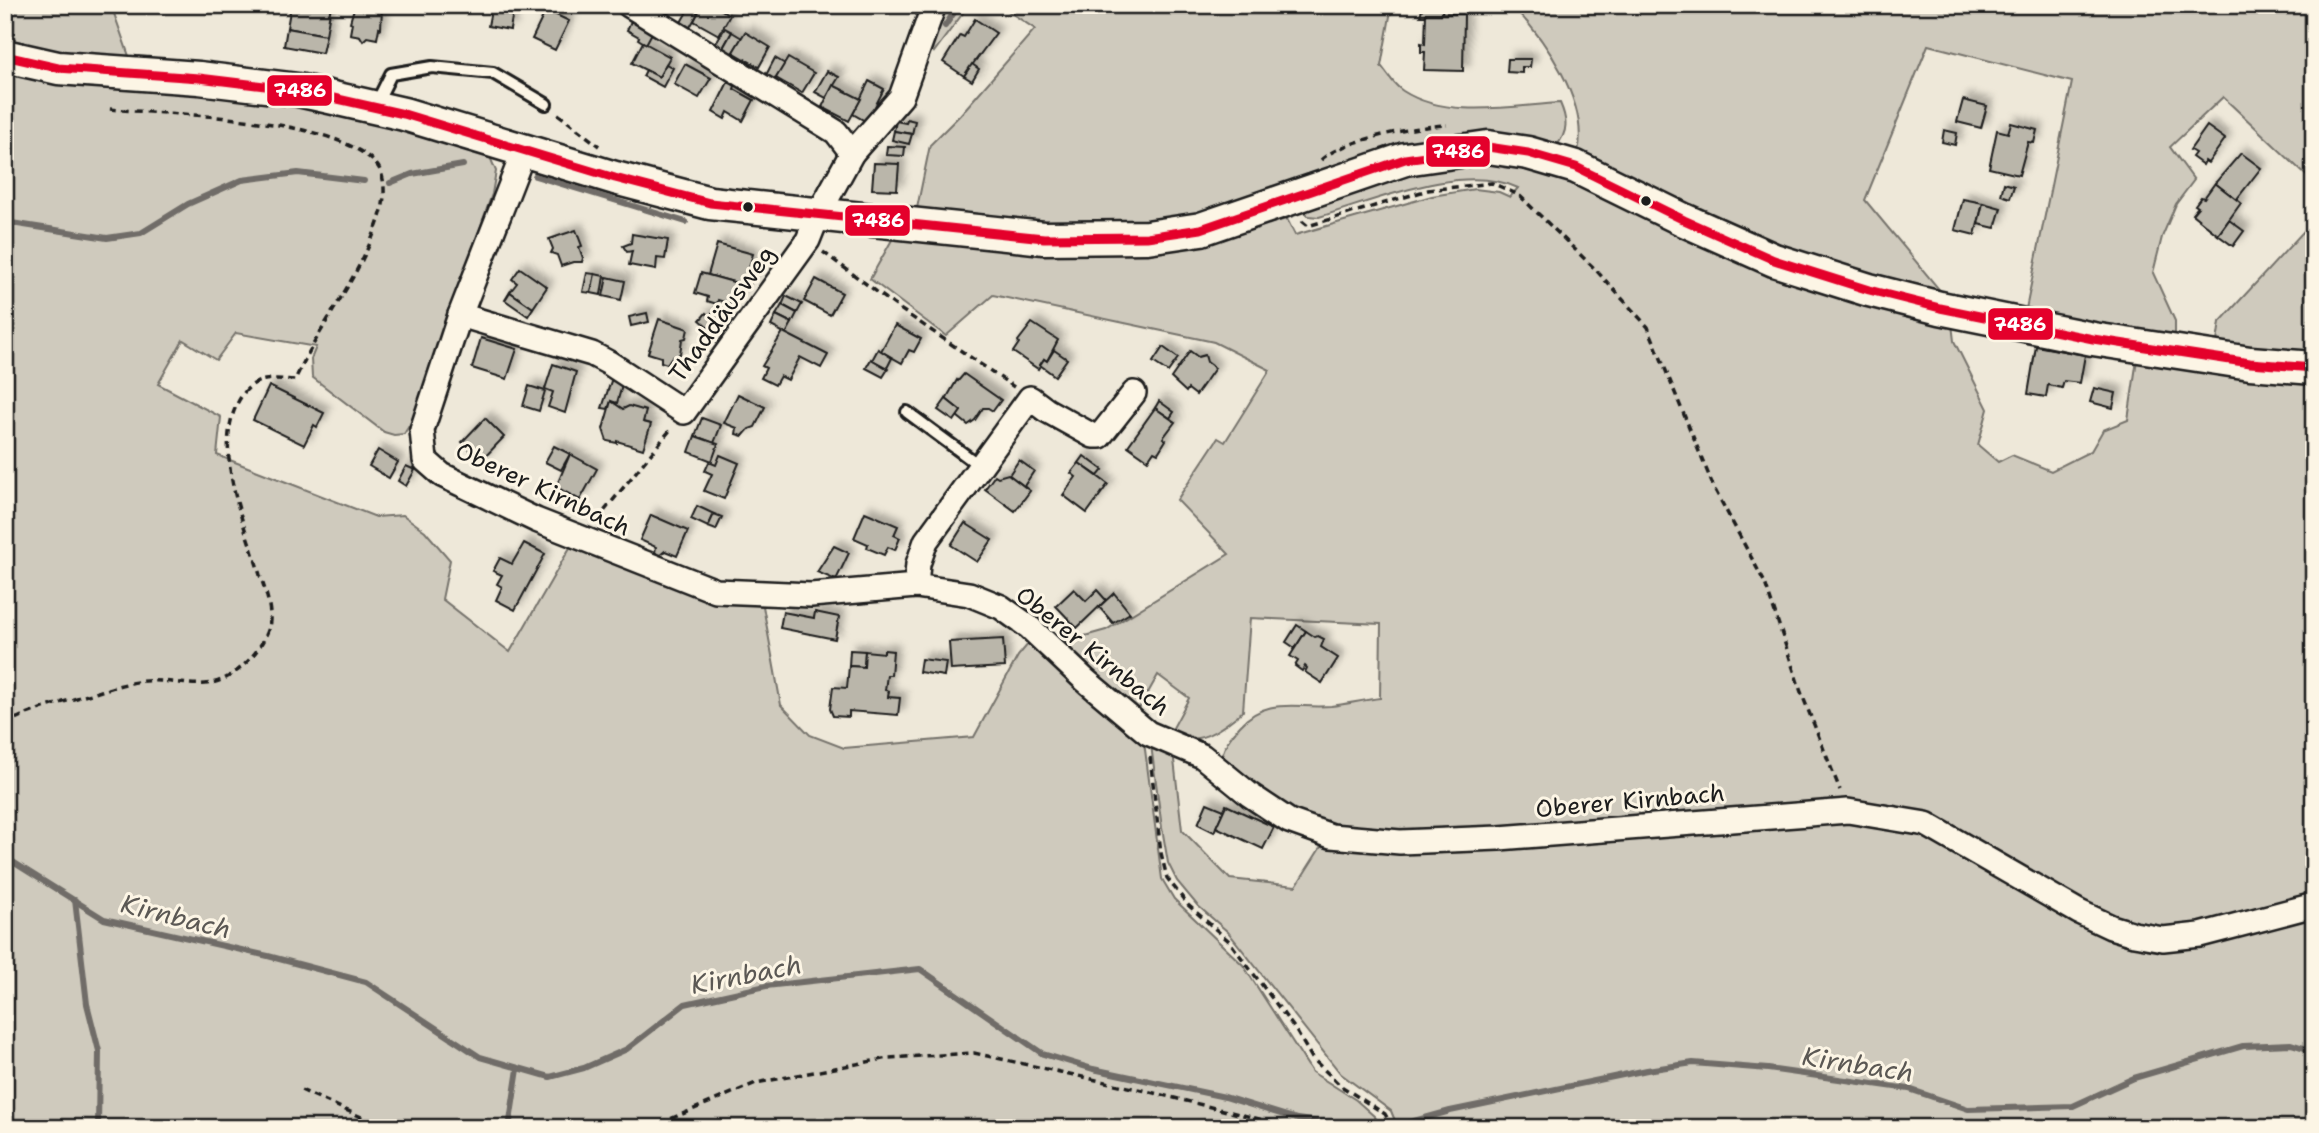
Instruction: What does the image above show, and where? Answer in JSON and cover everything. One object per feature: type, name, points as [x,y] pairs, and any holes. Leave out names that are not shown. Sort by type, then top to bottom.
[{"type":"main road","points":[[5,56],[58,68],[199,78],[298,90],[374,107],[615,178],[813,227],[1044,238],[1147,237],[1201,229],[1405,159],[1488,147],[1528,153],[1576,167],[1774,260],[1869,290],[1940,308],[2093,339],[2237,362],[2314,368]]},
{"type":"street","points":[[629,5],[836,132],[852,153]]},
{"type":"street","name":"Thaddäusweg","points":[[460,315],[594,355],[684,412],[813,227],[852,153],[901,97],[934,5]]},
{"type":"street","name":"Oberer Kirnbach","points":[[524,151],[460,315],[422,429],[425,460],[442,475],[536,520],[716,591],[811,595],[916,586],[969,594],[1001,607],[1029,627],[1084,680],[1148,733],[1202,756],[1250,795],[1289,821],[1331,836],[1400,842],[1499,838],[1849,811],[1926,824],[2079,912],[2134,934],[2163,939],[2200,935],[2314,905]]},
{"type":"street","points":[[916,586],[918,564],[926,541],[1030,398],[1093,436],[1100,436],[1134,393]]},
{"type":"lane","points":[[374,107],[391,74],[432,67],[493,73],[545,104]]},
{"type":"lane","points":[[906,412],[980,467]]},
{"type":"path","points":[[5,724],[22,714],[132,682],[192,685],[219,683],[235,674],[255,654],[269,626],[269,603],[235,496],[231,463],[232,415],[241,397],[255,383],[270,378],[295,380],[305,357],[367,249],[383,206],[384,186],[378,166],[359,149],[315,133],[270,122],[109,109]]},
{"type":"path","points":[[1288,198],[1297,218],[1308,226],[1428,190],[1492,183],[1519,195],[1594,268],[1648,327],[1714,488],[1765,583],[1801,692],[1849,811]]},
{"type":"path","points":[[813,227],[900,309],[1030,398]]},
{"type":"path","points":[[582,538],[684,412]]},
{"type":"path","points":[[1148,733],[1161,853],[1167,878],[1188,905],[1229,941],[1295,1029],[1312,1058],[1341,1086],[1385,1114],[1393,1128]]},
{"type":"path","points":[[649,1128],[756,1083],[888,1058],[974,1053],[1309,1128]]},
{"type":"path","points":[[301,1090],[386,1128]]},
{"type":"shaded area","points":[[5,5],[111,5],[130,59],[43,54],[5,39]]},
{"type":"shaded area","points":[[944,5],[969,5],[934,52],[929,42]]},
{"type":"shaded area","points":[[999,5],[1392,5],[1381,66],[1400,89],[1420,100],[1459,108],[1560,103],[1565,130],[1556,146],[1505,137],[1244,207],[1149,223],[1051,224],[916,213],[930,145],[960,115],[1035,29]]},
{"type":"shaded area","points":[[1511,5],[2314,5],[2314,183],[2223,97],[2170,147],[2194,180],[2176,204],[2162,237],[2153,273],[2175,321],[2175,343],[2025,314],[2072,82],[1928,45],[1865,200],[1947,299],[1780,248],[1722,223],[1662,191],[1578,152],[1580,133],[1571,93],[1550,53]]},
{"type":"shaded area","points":[[5,69],[317,104],[475,148],[490,157],[496,171],[492,194],[450,314],[424,402],[404,434],[384,432],[312,377],[311,359],[316,347],[236,333],[216,360],[183,340],[158,384],[221,417],[217,455],[376,517],[403,515],[425,531],[450,560],[442,599],[510,652],[572,544],[708,599],[763,606],[781,705],[810,735],[844,748],[974,737],[1018,656],[1033,638],[1144,742],[1162,879],[1174,899],[1243,965],[1312,1072],[1356,1100],[1375,1117],[1381,1128],[5,1128]]},
{"type":"shaded area","points":[[1499,164],[1532,168],[1570,179],[1665,222],[1743,264],[1788,280],[1952,324],[1954,341],[1988,409],[1978,445],[1998,462],[2012,455],[2051,471],[2091,451],[2103,430],[2128,420],[2137,359],[2228,374],[2314,384],[2314,900],[2264,913],[2153,932],[2113,920],[1907,811],[1407,838],[1332,830],[1287,811],[1221,758],[1236,730],[1250,717],[1271,707],[1331,706],[1380,698],[1381,624],[1250,618],[1243,711],[1224,726],[1200,738],[1167,739],[1189,698],[1158,675],[1135,716],[1063,649],[1063,642],[1106,630],[1229,554],[1177,500],[1218,438],[1225,442],[1270,370],[1214,342],[993,295],[946,336],[870,279],[893,238],[1195,242],[1287,219],[1295,235],[1432,196],[1475,189],[1499,192],[1510,197],[1518,188],[1496,181],[1471,179],[1418,187],[1319,217],[1308,216],[1303,211],[1407,173],[1441,167]]},
{"type":"shaded area","points":[[2314,220],[2314,359],[2216,348],[2220,322]]},
{"type":"shaded area","points":[[1151,745],[1173,751],[1182,830],[1230,879],[1296,886],[1324,842],[1836,817],[1907,824],[2149,942],[2314,908],[2314,1128],[1398,1128],[1391,1111],[1341,1074],[1228,932],[1197,905],[1177,881],[1168,863]]},
{"type":"building","points":[[291,5],[331,5],[326,35],[287,28]]},
{"type":"building","points":[[355,5],[382,7],[381,29],[379,28],[377,39],[367,37],[363,41],[360,36],[350,34]]},
{"type":"building","points":[[492,5],[514,5],[510,30],[488,26]]},
{"type":"building","points":[[702,5],[713,5],[730,15],[719,35],[694,21]]},
{"type":"building","points":[[1423,5],[1443,5],[1442,13],[1426,13],[1426,16],[1420,16]]},
{"type":"building","points":[[689,8],[698,13],[689,29],[680,24]]},
{"type":"building","points":[[546,10],[569,21],[555,50],[532,39]]},
{"type":"building","points":[[1426,13],[1464,14],[1463,71],[1424,70],[1425,52],[1421,52],[1421,43],[1425,44]]},
{"type":"building","points":[[975,19],[996,33],[964,76],[943,62],[960,35],[964,37]]},
{"type":"building","points":[[631,21],[652,33],[646,44],[627,30]]},
{"type":"building","points":[[287,28],[326,35],[322,53],[284,46]]},
{"type":"building","points":[[725,28],[732,32],[723,48],[715,44]]},
{"type":"building","points":[[732,32],[742,38],[732,54],[723,48]]},
{"type":"building","points":[[745,32],[770,47],[759,67],[733,52]]},
{"type":"building","points":[[643,42],[670,57],[659,77],[632,63]]},
{"type":"building","points":[[775,58],[785,64],[775,80],[766,75]]},
{"type":"building","points":[[788,58],[814,73],[802,93],[776,78]]},
{"type":"building","points":[[1508,59],[1531,59],[1530,67],[1522,67],[1522,73],[1507,72]]},
{"type":"building","points":[[666,64],[673,68],[663,87],[643,76],[646,70],[659,77]]},
{"type":"building","points":[[685,64],[711,78],[699,98],[674,84]]},
{"type":"building","points":[[972,64],[979,69],[972,81],[964,76]]},
{"type":"building","points":[[827,71],[839,77],[826,98],[815,92]]},
{"type":"building","points":[[869,81],[884,89],[867,122],[853,114]]},
{"type":"building","points":[[728,82],[735,86],[734,89],[754,100],[743,121],[728,112],[725,119],[713,112]]},
{"type":"building","points":[[833,85],[861,99],[849,121],[822,107]]},
{"type":"building","points":[[1963,100],[1987,106],[1981,128],[1957,122]]},
{"type":"building","points":[[907,119],[915,121],[912,134],[894,131],[896,121],[906,123]]},
{"type":"building","points":[[2011,123],[2037,130],[2034,143],[2028,142],[2019,175],[1989,168],[1997,130],[2008,133]]},
{"type":"building","points":[[2207,126],[2225,139],[2208,163],[2205,161],[2203,165],[2192,157],[2195,153],[2190,150]]},
{"type":"building","points":[[1944,130],[1957,133],[1955,145],[1942,142]]},
{"type":"building","points":[[894,131],[912,134],[909,144],[892,140]]},
{"type":"building","points":[[887,146],[905,147],[904,156],[886,155]]},
{"type":"building","points":[[2241,153],[2261,168],[2236,200],[2215,183]]},
{"type":"building","points":[[874,163],[899,164],[897,190],[872,189]]},
{"type":"building","points":[[2004,183],[2014,186],[2010,198],[2001,195]]},
{"type":"building","points":[[2215,183],[2241,203],[2218,235],[2192,214],[2198,207],[2195,205]]},
{"type":"building","points":[[1963,199],[1983,203],[1975,235],[1955,230]]},
{"type":"building","points":[[1983,203],[2001,208],[1995,228],[1978,224]]},
{"type":"building","points":[[2229,220],[2244,231],[2233,246],[2218,235]]},
{"type":"building","points":[[576,230],[582,246],[579,247],[582,262],[561,266],[557,255],[551,253],[553,249],[549,239]]},
{"type":"building","points":[[632,234],[668,240],[665,259],[657,258],[656,270],[629,265],[632,251],[627,252],[623,246],[631,243]]},
{"type":"building","points":[[717,244],[753,254],[749,268],[755,270],[751,283],[746,282],[744,285],[708,275]]},
{"type":"building","points":[[520,268],[547,287],[533,308],[510,292],[517,283],[512,279]]},
{"type":"building","points":[[587,273],[595,274],[591,293],[583,292]]},
{"type":"building","points":[[701,273],[737,283],[736,287],[741,288],[738,301],[732,300],[731,304],[718,300],[717,304],[707,301],[708,297],[695,293]]},
{"type":"building","points":[[595,274],[604,276],[601,295],[591,293]]},
{"type":"building","points":[[607,277],[625,281],[621,300],[603,296]]},
{"type":"building","points":[[816,279],[842,293],[830,315],[804,301]]},
{"type":"building","points":[[510,292],[533,308],[528,316],[505,300]]},
{"type":"building","points":[[786,296],[802,304],[797,313],[782,305]]},
{"type":"building","points":[[782,305],[797,313],[792,323],[776,315]]},
{"type":"building","points":[[716,309],[730,321],[724,328],[709,316]]},
{"type":"building","points":[[647,313],[649,322],[631,326],[629,317]]},
{"type":"building","points":[[706,313],[720,325],[714,332],[700,320]]},
{"type":"building","points":[[776,315],[792,323],[786,334],[771,326]]},
{"type":"building","points":[[659,319],[688,329],[686,338],[682,339],[680,354],[671,358],[667,364],[661,362],[661,357],[648,353]]},
{"type":"building","points":[[1032,323],[1058,340],[1047,361],[1044,359],[1038,369],[1013,352]]},
{"type":"building","points":[[895,325],[921,339],[914,352],[909,350],[902,363],[881,351]]},
{"type":"building","points":[[783,332],[828,355],[821,368],[800,357],[788,380],[780,376],[775,385],[761,378],[766,368],[762,366]]},
{"type":"building","points":[[481,338],[517,349],[507,379],[472,368]]},
{"type":"building","points":[[2036,346],[2085,355],[2080,383],[2064,381],[2062,388],[2048,385],[2046,397],[2028,394]]},
{"type":"building","points":[[1163,347],[1178,358],[1168,372],[1153,362]]},
{"type":"building","points":[[878,349],[892,358],[887,368],[872,360]]},
{"type":"building","points":[[1054,350],[1067,359],[1055,376],[1040,365],[1044,359],[1047,361]]},
{"type":"building","points":[[1190,351],[1198,357],[1205,355],[1207,362],[1215,368],[1196,395],[1188,389],[1186,392],[1171,378]]},
{"type":"building","points":[[871,359],[888,369],[883,377],[866,368]]},
{"type":"building","points":[[553,364],[576,372],[565,413],[548,407],[553,392],[545,389]]},
{"type":"building","points":[[964,374],[1001,400],[993,411],[983,408],[968,425],[957,416],[961,411],[946,399],[957,380]]},
{"type":"building","points":[[612,378],[623,382],[617,403],[611,401],[608,409],[602,408]]},
{"type":"building","points":[[269,386],[324,413],[317,427],[314,425],[304,445],[253,420]]},
{"type":"building","points":[[529,386],[545,391],[539,411],[523,406]]},
{"type":"building","points":[[2094,388],[2116,393],[2113,408],[2090,402]]},
{"type":"building","points":[[738,394],[765,407],[755,427],[743,436],[736,434],[737,428],[724,423]]},
{"type":"building","points":[[946,399],[961,411],[954,421],[938,410]]},
{"type":"building","points":[[611,401],[623,409],[629,406],[646,411],[643,422],[651,424],[643,449],[617,441],[607,441],[603,429]]},
{"type":"building","points":[[1159,401],[1174,412],[1170,418],[1155,408]]},
{"type":"building","points":[[1155,408],[1175,422],[1163,438],[1166,440],[1158,453],[1154,451],[1148,460],[1128,446]]},
{"type":"building","points":[[485,418],[504,437],[481,461],[462,442]]},
{"type":"building","points":[[702,418],[721,425],[714,443],[695,436]]},
{"type":"building","points":[[695,436],[718,444],[712,461],[689,452]]},
{"type":"building","points":[[554,446],[570,454],[561,470],[545,462]]},
{"type":"building","points":[[378,450],[398,462],[389,478],[369,466]]},
{"type":"building","points":[[570,454],[597,469],[580,500],[556,487]]},
{"type":"building","points":[[720,455],[739,463],[724,499],[704,491],[712,474],[705,471],[709,462],[716,465]]},
{"type":"building","points":[[1084,456],[1103,470],[1098,476],[1079,463]]},
{"type":"building","points":[[1019,460],[1034,471],[1024,486],[1009,475]]},
{"type":"building","points":[[1079,463],[1108,484],[1087,513],[1063,495],[1076,477],[1071,473]]},
{"type":"building","points":[[406,466],[415,470],[406,486],[398,481]]},
{"type":"building","points":[[1008,474],[1030,491],[1015,511],[985,489],[995,475],[998,477]]},
{"type":"building","points":[[697,506],[714,514],[708,527],[691,519]]},
{"type":"building","points":[[865,512],[898,526],[894,535],[900,538],[895,550],[888,547],[884,555],[867,548],[868,544],[854,538]]},
{"type":"building","points":[[714,514],[722,517],[716,530],[708,527]]},
{"type":"building","points":[[651,515],[688,531],[677,556],[665,551],[659,556],[655,552],[656,547],[640,540]]},
{"type":"building","points":[[965,523],[992,540],[977,562],[951,545]]},
{"type":"building","points":[[524,543],[545,554],[515,610],[496,600],[502,587],[497,584],[502,575],[493,571],[500,558],[512,564]]},
{"type":"building","points":[[834,546],[849,553],[836,580],[817,572]]},
{"type":"building","points":[[1074,589],[1086,601],[1097,590],[1106,600],[1077,628],[1056,606]]},
{"type":"building","points":[[1114,593],[1130,613],[1113,623],[1099,607]]},
{"type":"building","points":[[783,612],[814,618],[815,612],[839,617],[835,639],[780,628]]},
{"type":"building","points":[[1297,625],[1306,631],[1295,648],[1286,642]]},
{"type":"building","points":[[1306,631],[1324,639],[1321,647],[1338,658],[1322,683],[1305,672],[1305,666],[1302,671],[1295,666],[1298,661],[1290,656]]},
{"type":"building","points":[[1003,639],[1005,667],[951,670],[949,642]]},
{"type":"building","points":[[850,650],[865,651],[864,667],[849,666]]},
{"type":"building","points":[[884,650],[893,651],[891,675],[887,675],[885,690],[889,691],[888,697],[900,698],[898,715],[849,711],[849,717],[833,716],[830,709],[833,687],[847,688],[849,666],[864,667],[865,651],[884,653]]},
{"type":"building","points":[[921,659],[946,662],[944,676],[919,672]]},
{"type":"building","points":[[1207,803],[1224,810],[1214,832],[1198,824]]},
{"type":"building","points":[[1226,805],[1274,827],[1263,849],[1216,827]]},
{"type":"waterway","points":[[945,26],[959,5]]},
{"type":"waterway","points":[[390,183],[412,174],[463,165]]},
{"type":"waterway","points":[[5,222],[107,238],[141,233],[188,204],[242,180],[298,173],[364,181]]},
{"type":"waterway","points":[[535,176],[686,222]]},
{"type":"waterway","name":"Kirnbach","points":[[5,857],[104,919],[268,956],[366,982],[480,1057],[550,1077],[584,1068],[627,1049],[685,1004],[766,986],[920,969],[1043,1054],[1093,1069],[1225,1097],[1297,1119],[1359,1128]]},
{"type":"waterway","points":[[75,900],[87,1004],[99,1051],[98,1128]]},
{"type":"waterway","name":"Kirnbach","points":[[1389,1128],[1450,1111],[1693,1063],[1768,1069],[1909,1089],[1968,1109],[2073,1106],[2134,1078],[2243,1046],[2291,1044],[2314,1051]]},
{"type":"waterway","points":[[509,1128],[518,1069]]},
{"type":"transit line","name":"7486","points":[[5,56],[58,68],[199,78],[298,90],[404,114],[615,178],[710,203],[1044,238],[1147,237],[1201,229],[1405,159],[1488,147],[1528,153],[1576,167],[1774,260],[1869,290],[1940,308],[2093,339],[2250,363],[2314,368]]}]
